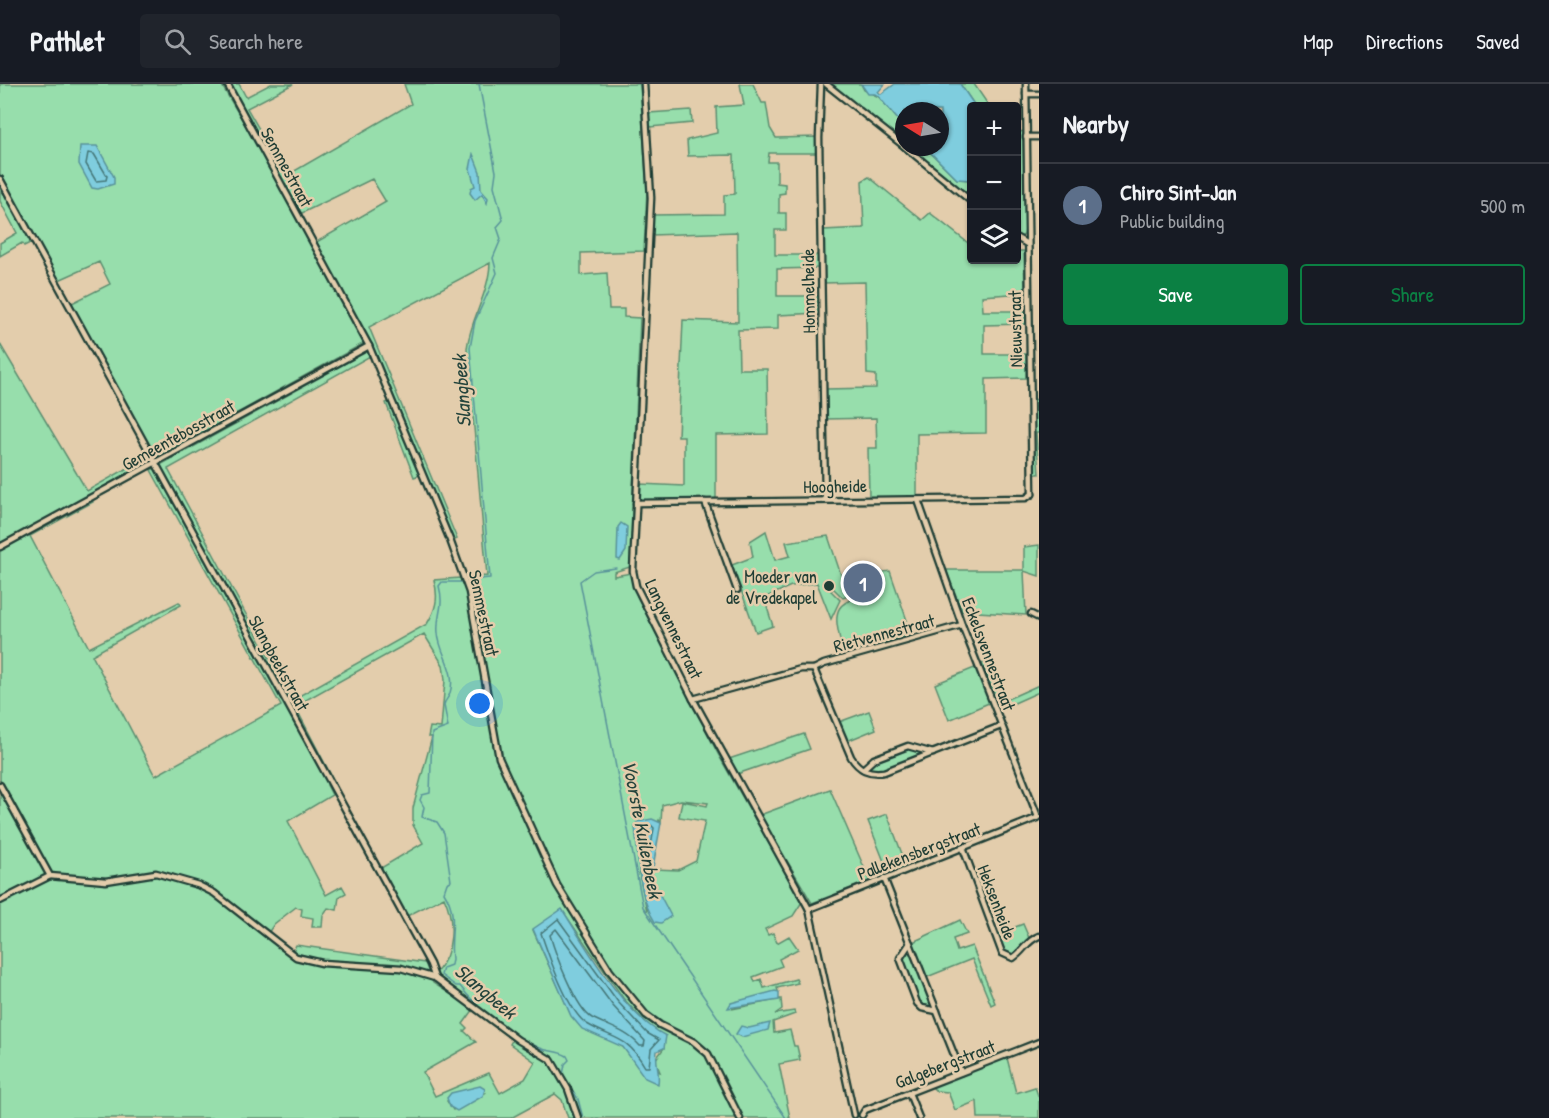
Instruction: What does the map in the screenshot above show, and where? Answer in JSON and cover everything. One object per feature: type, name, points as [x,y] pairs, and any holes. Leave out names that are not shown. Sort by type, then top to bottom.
[{"type":"street","name":"Semmestraat","points":[[226,84],[369,346],[465,576],[499,758],[557,885],[610,971],[646,1015],[660,1025],[694,1042],[708,1054],[740,1118]]},
{"type":"street","name":"Langvennestraat","points":[[644,84],[651,198],[633,571],[636,586],[693,699],[809,909],[853,1116]]},
{"type":"street","name":"Hommelheide","points":[[820,84],[825,499]]},
{"type":"street","points":[[826,84],[895,138]]},
{"type":"street","name":"Nieuwstraat","points":[[1026,84],[1032,494]]},
{"type":"street","points":[[1026,94],[1039,94]]},
{"type":"street","points":[[1026,137],[1039,137]]},
{"type":"street","points":[[917,156],[967,198]]},
{"type":"street","name":"Slangbeekstraat","points":[[0,179],[154,464],[430,964],[435,978],[518,1040],[551,1060],[568,1089],[578,1118]]},
{"type":"street","points":[[1021,240],[1027,244]]},
{"type":"street","name":"Gemeentebosstraat","points":[[0,547],[369,346]]},
{"type":"street","name":"Hoogheide","points":[[636,503],[1026,498],[1032,494]]},
{"type":"street","points":[[1032,494],[1039,497]]},
{"type":"street","name":"Eckelsvennestraat","points":[[918,500],[962,625],[1039,817]]},
{"type":"street","points":[[705,502],[737,590]]},
{"type":"street","points":[[1031,614],[1039,618]]},
{"type":"street","name":"Rietvennestraat","points":[[693,699],[801,669],[814,669],[824,664],[962,625]]},
{"type":"street","name":"Rietvennestraat","points":[[814,669],[851,757],[863,769]]},
{"type":"street","points":[[933,753],[908,746],[874,759],[863,769],[869,772],[884,772],[933,753],[1001,726]]},
{"type":"street","points":[[0,785],[50,876]]},
{"type":"street","name":"Pallekensbergstraat","points":[[809,909],[1039,817]]},
{"type":"street","name":"Heksenheide","points":[[963,848],[1002,953],[1013,958],[1021,953],[1030,940],[1039,936]]},
{"type":"street","points":[[0,901],[50,876],[106,881],[156,873],[188,882],[214,893],[296,957],[322,963],[401,968],[435,978]]},
{"type":"street","points":[[884,878],[961,1072]]},
{"type":"street","points":[[910,943],[900,958],[918,1003],[922,1008],[937,1011]]},
{"type":"street","name":"Galgebergstraat","points":[[864,1116],[865,1110],[1039,1042]]},
{"type":"street","points":[[909,1093],[919,1118]]},
{"type":"street","points":[[853,1116],[864,1116]]},
{"type":"green space","points":[[0,84],[221,84],[315,243],[386,202],[372,179],[300,214],[230,84],[239,84],[246,97],[271,84],[293,84],[247,108],[286,176],[411,104],[404,84],[640,84],[647,190],[644,251],[581,253],[581,275],[607,273],[609,309],[624,309],[624,317],[640,318],[630,567],[614,572],[614,576],[631,573],[637,596],[718,754],[802,902],[793,916],[765,929],[768,935],[773,933],[777,943],[789,936],[798,949],[779,959],[782,966],[753,977],[755,982],[761,979],[764,988],[796,979],[798,983],[777,988],[778,991],[732,1009],[781,999],[782,1009],[775,1014],[794,1011],[795,1014],[773,1022],[774,1033],[790,1030],[800,1060],[779,1064],[790,1118],[568,1118],[562,1100],[555,1094],[511,1118],[0,1118],[0,344],[87,491],[147,457],[150,463],[90,496],[93,502],[30,536],[89,648],[179,602],[181,605],[92,655],[155,776],[281,706],[151,470],[368,351],[364,343],[154,459],[70,304],[110,284],[99,262],[59,280],[36,240],[24,246],[22,243],[0,256],[0,243],[17,233],[0,201]],"holes":[[[490,263],[487,285],[472,326],[467,348],[487,576],[434,580],[436,603],[427,624],[292,700],[168,469],[370,356],[391,401],[386,403],[414,477],[420,475],[450,542],[457,539],[369,327]],[[424,634],[443,665],[445,680],[441,728],[430,727],[428,737],[432,737],[413,808],[413,825],[423,843],[381,868],[407,916],[444,897],[450,916],[451,936],[446,956],[436,973],[515,1035],[510,1044],[535,1062],[525,1079],[500,1093],[489,1073],[435,1096],[423,1072],[476,1042],[464,1031],[467,1028],[463,1024],[474,1009],[433,983],[425,963],[296,945],[291,955],[266,936],[274,924],[296,907],[302,909],[301,916],[313,918],[312,927],[322,927],[323,915],[328,908],[337,910],[339,897],[346,893],[342,886],[326,895],[288,821],[332,795],[327,785],[334,781],[295,706]],[[681,800],[708,803],[707,806],[682,801],[679,817],[705,821],[696,861],[678,870],[654,869],[651,874],[647,911],[639,873],[659,820],[661,823],[662,805]],[[562,910],[623,998],[651,1029],[664,1048],[655,1060],[660,1072],[636,1063],[623,1047],[571,1015],[533,930]],[[467,1090],[485,1093],[453,1110],[447,1101]]]},
{"type":"green space","points":[[740,84],[753,84],[762,103],[766,103],[770,128],[776,138],[817,137],[817,153],[769,153],[768,162],[777,162],[777,183],[785,184],[785,193],[779,194],[779,213],[786,213],[786,230],[775,230],[775,255],[818,255],[818,268],[777,269],[777,296],[820,296],[819,313],[778,315],[778,329],[738,330],[739,369],[767,369],[768,434],[716,435],[716,499],[642,501],[639,498],[640,484],[684,486],[684,436],[678,436],[683,320],[738,322],[737,232],[652,235],[653,215],[724,214],[724,195],[735,194],[734,155],[688,156],[687,140],[717,133],[716,107],[744,105]]},
{"type":"green space","points":[[829,84],[861,84],[864,90],[879,97],[895,116],[895,136]]},
{"type":"green space","points":[[960,84],[974,84],[986,102],[972,102]]},
{"type":"green space","points":[[691,110],[692,123],[650,127],[649,113]]},
{"type":"green space","points":[[1023,131],[1025,229],[1024,235],[1021,236],[1021,156],[1021,132]]},
{"type":"green space","points":[[920,156],[934,156],[957,179],[967,180],[967,196]]},
{"type":"green space","points":[[869,177],[922,220],[930,213],[967,242],[967,264],[1021,264],[1021,251],[1024,251],[1025,293],[982,296],[983,311],[1025,311],[1026,324],[984,325],[984,354],[1026,354],[1026,378],[986,379],[986,433],[917,434],[917,497],[869,497],[868,448],[877,448],[876,418],[825,419],[825,389],[876,388],[876,375],[867,374],[865,282],[823,283],[823,230],[864,228],[862,181]]},
{"type":"green space","points":[[1039,399],[1039,433],[1036,433],[1039,474],[1033,474],[1032,400]]},
{"type":"green space","points":[[766,531],[775,560],[790,556],[786,542],[828,536],[842,578],[890,571],[912,635],[844,655],[837,625],[840,608],[854,598],[884,591],[881,584],[843,598],[833,588],[831,591],[840,600],[831,619],[817,583],[791,586],[764,598],[773,626],[756,632],[732,565],[753,557],[750,541]]},
{"type":"green space","points":[[1039,545],[1039,576],[1024,571],[1026,615],[962,611],[946,570],[1024,570],[1024,547]]},
{"type":"green space","points":[[987,662],[1003,701],[1039,685],[1039,692],[1001,709],[982,664]]},
{"type":"green space","points":[[977,667],[991,702],[949,720],[935,684]]},
{"type":"green space","points":[[869,711],[876,729],[847,741],[839,722]]},
{"type":"green space","points":[[804,734],[810,749],[737,774],[729,759]]},
{"type":"green space","points":[[910,748],[923,754],[883,770],[869,768],[874,761]]},
{"type":"green space","points":[[830,789],[870,881],[812,903],[760,815]]},
{"type":"green space","points":[[887,814],[907,867],[889,874],[868,821]]},
{"type":"green space","points":[[960,920],[967,934],[953,939],[957,951],[972,946],[995,1003],[991,1005],[972,959],[927,977],[913,942]]},
{"type":"green space","points":[[1023,924],[1029,938],[1021,951],[1013,956],[1006,953],[997,934]]},
{"type":"green space","points":[[908,948],[933,1005],[931,1008],[924,1007],[919,1002],[903,960]]},
{"type":"green space","points":[[1007,1058],[1016,1093],[1035,1087],[1039,1098],[1039,1118],[978,1118],[977,1101],[955,1110],[948,1092],[936,1091],[931,1086]]},
{"type":"water","points":[[861,84],[885,84],[878,92],[881,94],[895,84],[960,84],[972,102],[967,102],[967,180],[957,179],[934,156],[949,156],[949,102],[895,102],[895,116],[879,97],[875,94],[868,94]]},
{"type":"water","points":[[80,146],[97,146],[114,177],[114,184],[98,189],[92,188],[79,164]]},
{"type":"water","points":[[473,154],[480,172],[481,190],[488,198],[487,203],[482,194],[475,200],[470,193],[471,188],[475,186],[470,169]]},
{"type":"water","points":[[621,523],[627,527],[626,551],[620,560],[617,559],[618,527]]},
{"type":"water","points":[[652,819],[661,823],[651,878],[671,916],[661,923],[655,922],[645,900],[635,827],[637,822]]},
{"type":"water","points":[[562,909],[621,997],[650,1026],[666,1036],[664,1048],[657,1051],[658,1084],[645,1078],[623,1047],[582,1029],[571,1016],[533,929]]},
{"type":"water","points":[[775,991],[779,992],[779,1000],[728,1008],[731,1003]]},
{"type":"water","points":[[770,1023],[768,1030],[742,1037],[736,1034],[741,1026],[749,1028]]},
{"type":"water","points":[[480,1086],[485,1089],[483,1096],[457,1111],[450,1107],[447,1098],[451,1093]]},
{"type":"waterway","name":"Slangbeek","points":[[469,580],[490,578],[470,348],[475,321],[497,273],[493,258],[501,239],[497,227],[503,220],[494,186],[496,172],[479,84]]},
{"type":"waterway","name":"Voorste Kuilenbeek","points":[[616,568],[594,571],[580,581],[643,907],[786,1118]]},
{"type":"waterway","name":"Slangbeek","points":[[462,582],[442,582],[439,586],[441,606],[438,633],[450,670],[452,685],[444,705],[448,727],[432,733],[430,793],[422,795],[420,800],[424,807],[422,817],[437,822],[444,833],[451,881],[447,883],[444,892],[449,900],[452,917],[452,959],[451,965],[443,968],[441,975],[456,986],[460,986],[486,1013],[518,1036],[540,1048],[567,1056],[569,1060],[565,1064],[563,1075],[578,1099],[583,1118]]},
{"type":"place","name":"Chiro Sint-Jan","points":[[863,583]]},
{"type":"place","name":"Moeder van de Vredekapel","points":[[829,586]]}]
